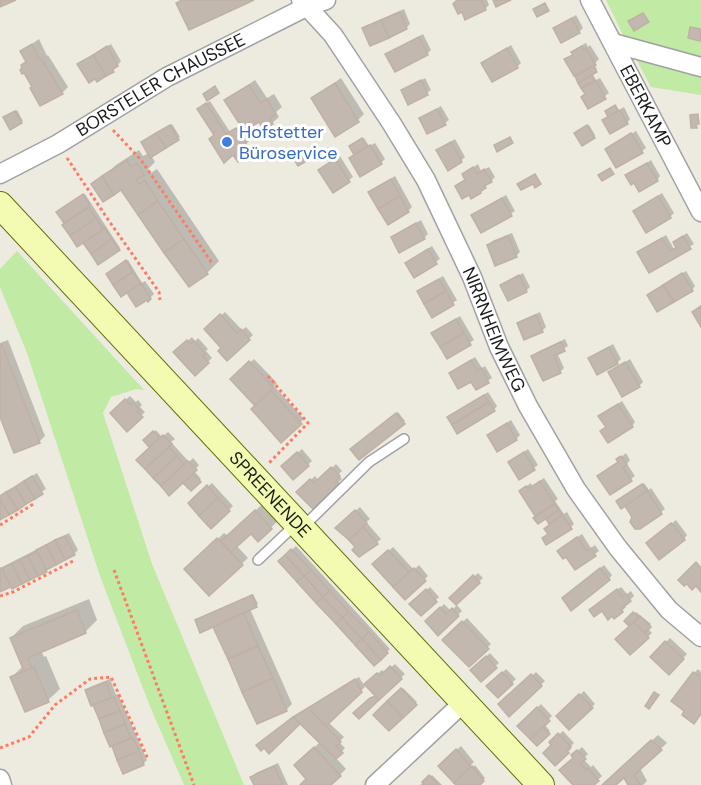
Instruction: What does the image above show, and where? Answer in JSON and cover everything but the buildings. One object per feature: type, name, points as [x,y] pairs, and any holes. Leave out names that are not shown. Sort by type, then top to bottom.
[{"type":"street","name":"BORSTELER CHAUSSEE","points":[[0,174],[58,144],[167,77],[303,3],[326,0]]},
{"type":"street","name":"EBERKAMP","points":[[590,0],[701,212]]},
{"type":"street","name":"NIRRNHEIMWEG","points":[[303,3],[333,35],[426,180],[472,277],[498,347],[528,406],[576,489],[618,548],[669,610],[701,637]]},
{"type":"street","points":[[613,44],[701,67]]},
{"type":"street","name":"SPREENENDE","points":[[0,205],[541,785]]},
{"type":"street","points":[[375,785],[464,702]]},
{"type":"street","points":[[0,779],[2,785]]},
{"type":"lane","points":[[258,560],[369,462],[404,439]]},
{"type":"path","points":[[105,116],[115,133],[141,160],[212,263]]},
{"type":"path","points":[[58,144],[159,292],[160,300]]},
{"type":"path","points":[[254,478],[308,423],[268,376]]},
{"type":"path","points":[[0,525],[35,503]]},
{"type":"path","points":[[0,596],[13,592],[75,560]]},
{"type":"path","points":[[114,570],[194,785]]},
{"type":"path","points":[[0,747],[29,737],[55,705],[90,679],[111,677],[148,759]]},
{"type":"green space","points":[[606,0],[701,0],[701,59],[625,39]]},
{"type":"green space","points":[[635,57],[701,73],[701,95],[651,87]]},
{"type":"green space","points":[[17,251],[144,390],[136,389],[111,397],[103,413],[152,564],[244,785],[184,785],[149,704],[100,576],[27,353],[0,287],[0,269]]},
{"type":"place","name":"Hofstetter Büroservice","points":[[227,142]]}]
